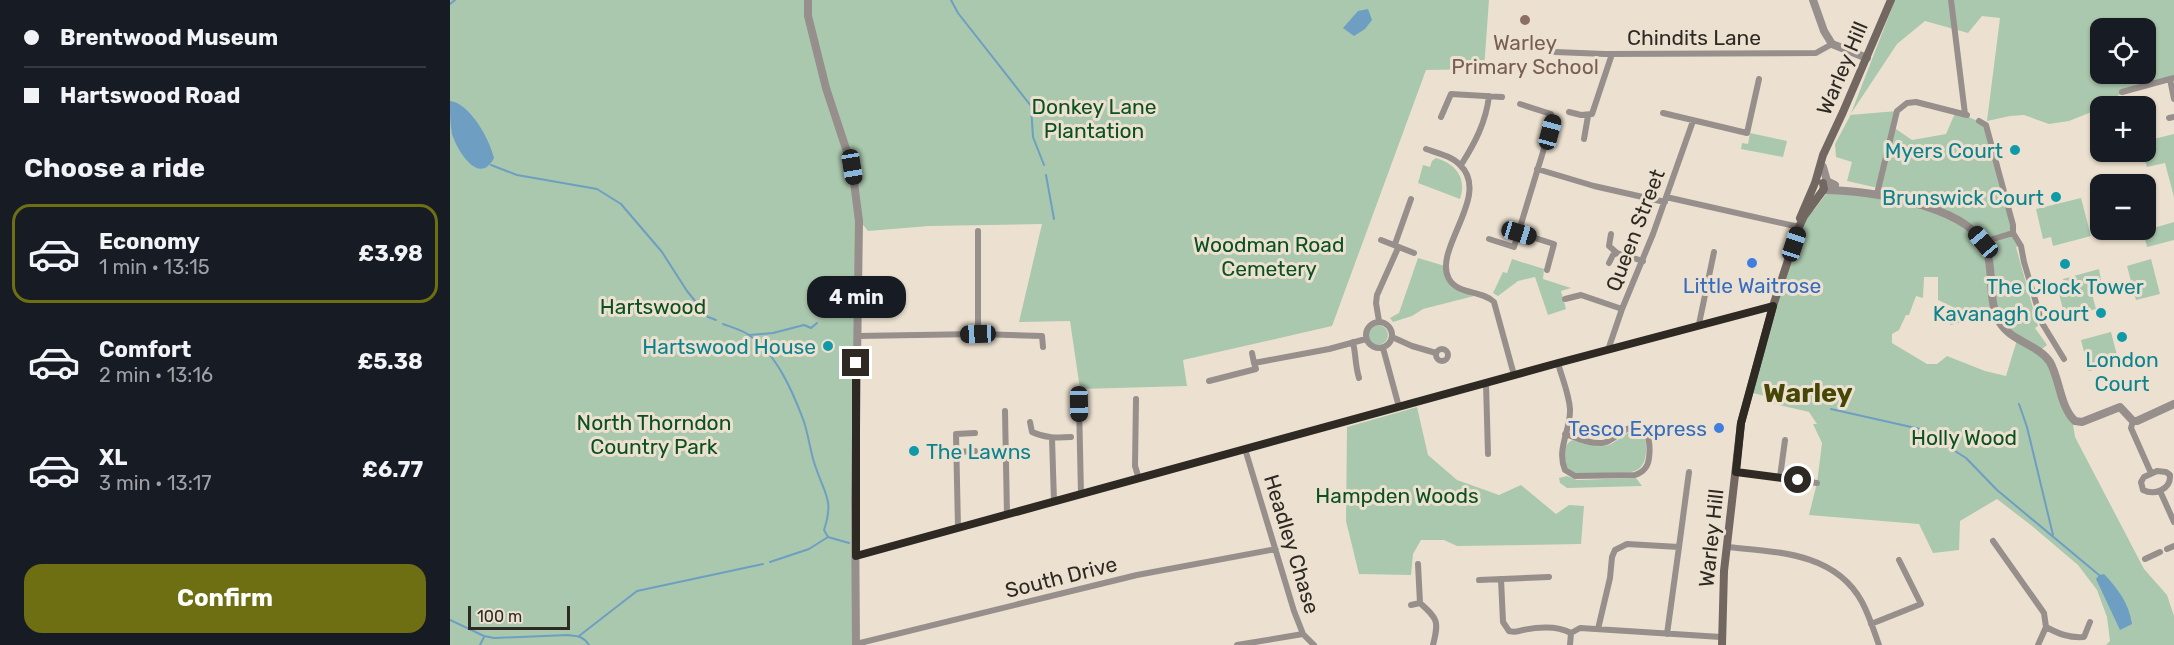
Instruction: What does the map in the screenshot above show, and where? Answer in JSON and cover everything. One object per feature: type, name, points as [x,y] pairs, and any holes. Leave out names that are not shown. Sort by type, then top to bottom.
[{"type":"main road","name":"Warley Hill","points":[[1721,641],[1727,547],[1741,423],[1800,217],[1820,186],[1826,150],[1891,0]]},
{"type":"main road","name":"Warley Hill","points":[[1820,186],[1822,155],[1826,150]]},
{"type":"street","points":[[808,0],[810,27],[826,88],[852,167],[858,204],[856,645]]},
{"type":"street","points":[[1812,0],[1824,31],[1832,44],[1867,58]]},
{"type":"street","points":[[1877,194],[1897,111],[1907,103],[1916,102],[1966,115],[1951,0]]},
{"type":"street","name":"Chindits Lane","points":[[1555,52],[1816,53],[1832,44]]},
{"type":"street","points":[[1584,139],[1588,116],[1595,109],[1612,54]]},
{"type":"street","points":[[1663,113],[1747,133],[1760,79]]},
{"type":"street","points":[[2122,92],[2172,79],[2174,99]]},
{"type":"street","points":[[1441,117],[1451,94],[1502,97]]},
{"type":"street","points":[[1461,165],[1477,140],[1489,96]]},
{"type":"street","points":[[1489,239],[1514,247],[1553,116],[1520,104]]},
{"type":"street","points":[[1569,112],[1588,116]]},
{"type":"street","name":"Queen Street","points":[[1608,350],[1622,309],[1643,261],[1693,121]]},
{"type":"street","points":[[1979,122],[1986,125],[2013,225],[2013,233],[2021,246],[2042,323],[2064,359]]},
{"type":"street","points":[[1426,149],[1461,165],[1466,174],[1468,201],[1447,257],[1446,272],[1450,281],[1456,286],[1490,297],[1494,302],[1514,375]]},
{"type":"street","points":[[1823,167],[1827,181],[1852,190]]},
{"type":"street","points":[[1538,169],[1594,186],[1799,227]]},
{"type":"street","points":[[1820,186],[1835,185]]},
{"type":"street","points":[[1820,186],[1877,194],[1947,214],[1974,231],[1983,242],[1987,254],[1998,319],[2006,331],[2039,351],[2049,361],[2072,418],[2082,422],[2120,407],[2133,421]]},
{"type":"street","points":[[1379,321],[1377,295],[1411,199]]},
{"type":"street","points":[[978,231],[978,334]]},
{"type":"street","points":[[1519,233],[1554,244],[1546,270]]},
{"type":"street","points":[[1983,242],[2013,233]]},
{"type":"street","points":[[1611,234],[1609,246],[1617,253],[1643,261]]},
{"type":"street","points":[[1382,240],[1414,253]]},
{"type":"street","points":[[1700,324],[1714,252]]},
{"type":"street","points":[[1609,263],[1613,255],[1617,253]]},
{"type":"street","points":[[1565,299],[1581,295],[1622,309]]},
{"type":"street","points":[[856,556],[1700,324],[1773,306]]},
{"type":"street","points":[[1379,321],[1389,325],[1392,337],[1383,348],[1374,348],[1368,343],[1365,332],[1368,326],[1379,321]]},
{"type":"street","points":[[857,336],[978,334],[1042,336],[1042,346]]},
{"type":"street","points":[[1392,337],[1436,353]]},
{"type":"street","points":[[1209,381],[1366,339]]},
{"type":"street","points":[[1353,342],[1357,356],[1354,362],[1359,378]]},
{"type":"street","points":[[1383,348],[1398,407]]},
{"type":"street","points":[[1252,353],[1256,369]]},
{"type":"street","points":[[1558,363],[1570,410],[1565,434],[1562,461],[1564,470],[1570,475],[1635,475],[1644,470],[1648,462],[1650,440],[1647,432],[1640,429],[1628,429],[1600,443],[1565,434]]},
{"type":"street","points":[[1486,383],[1488,454]]},
{"type":"street","points":[[1136,399],[1136,465],[1139,479]]},
{"type":"street","points":[[1079,404],[1081,495]]},
{"type":"street","points":[[2133,421],[2174,404]]},
{"type":"street","points":[[1005,411],[1007,515]]},
{"type":"street","points":[[2133,421],[2131,428],[2151,473]]},
{"type":"street","points":[[1030,422],[1032,432],[1052,438],[1071,437]]},
{"type":"street","points":[[958,528],[956,434],[975,433]]},
{"type":"street","points":[[1052,438],[1054,502]]},
{"type":"street","points":[[1780,477],[1785,440]]},
{"type":"street","name":"Headley Chase","points":[[1245,449],[1303,634],[1314,645]]},
{"type":"street","points":[[956,452],[975,452]]},
{"type":"street","points":[[2162,471],[2172,474],[2167,485],[2160,491],[2148,492],[2142,487],[2141,482],[2151,473],[2162,471]]},
{"type":"street","points":[[1667,634],[1689,472]]},
{"type":"street","points":[[1736,472],[1816,483]]},
{"type":"street","points":[[2160,491],[2174,522]]},
{"type":"street","points":[[1993,541],[2044,613],[2046,627],[2038,645]]},
{"type":"street","points":[[1598,629],[1609,587],[1612,557],[1615,550],[1632,544],[1679,547]]},
{"type":"street","points":[[2145,559],[2174,546]]},
{"type":"street","points":[[1608,547],[1615,550]]},
{"type":"street","points":[[1727,547],[1793,555],[1815,561],[1832,570],[1848,583],[1862,602],[1879,645]]},
{"type":"street","name":"South Drive","points":[[856,645],[1137,575],[1276,549]]},
{"type":"street","points":[[1871,624],[1921,604],[1899,560]]},
{"type":"street","points":[[1418,564],[1420,603],[1437,620],[1433,645]]},
{"type":"street","points":[[1479,580],[1549,577]]},
{"type":"street","points":[[1501,579],[1503,622],[1509,631],[1514,633],[1552,628],[1571,633],[1580,628],[1667,634],[1721,641]]},
{"type":"street","points":[[1411,605],[1420,603]]},
{"type":"street","points":[[2046,627],[2061,636],[2084,637],[2090,622]]},
{"type":"street","points":[[1570,645],[1571,633]]},
{"type":"street","points":[[1239,645],[1303,634]]},
{"type":"green space","name":"North Thorndon Country Park","points":[[450,0],[1489,0],[1484,69],[1426,70],[1332,326],[1183,360],[1187,386],[1080,389],[1070,321],[1019,322],[1042,224],[929,226],[868,231],[860,221],[855,645],[450,645]]},
{"type":"green space","points":[[1895,0],[2174,0],[2174,78],[2156,83],[2156,18],[2090,18],[2090,84],[2152,84],[2123,92],[2117,96],[2090,96],[2090,113],[2069,121],[2049,124],[2024,115],[1987,121],[2000,18],[1982,16],[1968,33],[1925,21],[1897,44],[1851,114]]},
{"type":"green space","name":"Holly Wood","points":[[1897,111],[1893,127],[1912,140],[1946,134],[1956,111],[1986,125],[2013,225],[2021,246],[2016,247],[2038,326],[2035,328],[2047,345],[2039,351],[2049,361],[2072,418],[2075,437],[2144,569],[2167,595],[2174,616],[2174,645],[2106,645],[2110,641],[2107,617],[2097,590],[2078,565],[1997,499],[1960,521],[1959,550],[1933,553],[1919,524],[1809,515],[1817,483],[1822,443],[1813,424],[1817,424],[1809,412],[1775,404],[1765,396],[1749,392],[1804,216],[1814,210],[1829,190],[1877,194],[1878,188],[1847,181],[1852,162],[1836,157],[1835,144],[1850,115]],"holes":[[[1924,277],[1938,277],[1938,300],[1955,308],[1950,325],[1997,314],[2017,340],[2006,376],[1985,371],[1947,356],[1937,364],[1927,364],[1892,343],[1892,334],[1899,330],[1906,315],[1909,315],[1916,296],[1923,298]]]},
{"type":"green space","points":[[1750,133],[1787,141],[1783,157],[1741,149],[1742,143],[1748,144]]},
{"type":"green space","points":[[2174,134],[2174,197],[2165,163],[2147,167],[2145,162],[2156,162],[2156,138]]},
{"type":"green space","points":[[1436,158],[1454,168],[1461,178],[1460,199],[1418,183],[1423,165],[1430,167]]},
{"type":"green space","points":[[2081,198],[2090,236],[2053,246],[2051,237],[2043,239],[2036,209]]},
{"type":"green space","points":[[2174,222],[2174,240],[2147,247],[2145,240],[2156,240],[2156,227]]},
{"type":"green space","points":[[1418,258],[1445,266],[1450,281],[1478,295],[1423,309],[1412,316],[1393,322],[1390,318],[1399,313]]},
{"type":"green space","points":[[1512,259],[1544,269],[1543,279],[1571,288],[1561,291],[1566,309],[1548,315],[1535,277],[1518,281],[1498,296],[1493,293],[1503,272],[1507,273]]},
{"type":"green space","points":[[2151,259],[2160,294],[2136,300],[2127,266]]},
{"type":"green space","points":[[2099,269],[2102,287],[2091,290],[2096,309],[2065,317],[2058,290],[2065,288],[2063,279]]},
{"type":"green space","points":[[1378,325],[1385,328],[1388,335],[1385,342],[1378,345],[1371,342],[1368,335],[1371,328]]},
{"type":"green space","points":[[2111,332],[2119,363],[2089,371],[2081,340]]},
{"type":"green space","name":"Hampden Woods","points":[[1417,407],[1428,455],[1457,480],[1499,495],[1521,485],[1556,514],[1569,505],[1584,506],[1581,544],[1457,546],[1444,540],[1421,540],[1413,554],[1411,575],[1359,574],[1346,521],[1347,427]]},
{"type":"green space","points":[[1635,431],[1645,436],[1646,447],[1645,458],[1637,470],[1576,474],[1567,468],[1565,448],[1569,442],[1573,440],[1593,446],[1603,446]]},
{"type":"green space","points":[[1567,476],[1577,480],[1636,478],[1642,486],[1567,488],[1560,483],[1559,478]]},
{"type":"water","points":[[1368,9],[1372,20],[1365,29],[1354,36],[1343,28],[1358,11]]},
{"type":"water","points":[[450,101],[465,108],[484,133],[494,158],[488,166],[482,169],[475,167],[469,163],[459,149],[452,134]]},
{"type":"water","points":[[2104,574],[2122,597],[2131,616],[2132,624],[2120,630],[2096,579],[2099,575]]},
{"type":"waterway","points":[[450,4],[455,0]]},
{"type":"waterway","points":[[951,0],[958,13],[1031,106],[1033,137],[1044,165]]},
{"type":"waterway","points":[[491,165],[517,175],[597,189],[621,204],[662,252],[687,291],[708,317],[716,320]]},
{"type":"waterway","points":[[1046,175],[1054,219]]},
{"type":"waterway","points":[[749,335],[773,333],[804,325],[811,328],[817,323]]},
{"type":"waterway","points":[[723,324],[749,335],[759,343],[782,373],[803,419],[814,462],[827,498],[828,511],[824,530],[828,537],[849,543]]},
{"type":"waterway","points":[[2019,404],[2027,427],[2053,535]]},
{"type":"waterway","points":[[1831,409],[1920,429],[1966,458],[1997,490],[2099,575]]},
{"type":"waterway","points":[[770,562],[809,549],[828,537]]},
{"type":"waterway","points":[[579,636],[637,591],[763,564]]},
{"type":"waterway","points":[[450,620],[484,636],[494,638],[568,635],[580,637],[589,645]]},
{"type":"waterway","points":[[480,645],[484,637]]},
{"type":"place","name":"Warley Primary School","points":[[1525,20]]},
{"type":"place","name":"Myers Court","points":[[2015,150]]},
{"type":"place","name":"Brunswick Court","points":[[2056,197]]},
{"type":"place","name":"Little Waitrose","points":[[1752,263]]},
{"type":"place","name":"The Clock Tower","points":[[2065,264]]},
{"type":"place","name":"Kavanagh Court","points":[[2101,313]]},
{"type":"place","name":"London Court","points":[[2122,337]]},
{"type":"place","name":"Hartswood House","points":[[828,346]]},
{"type":"place","name":"Tesco Express","points":[[1719,428]]},
{"type":"place","name":"The Lawns","points":[[914,451]]},
{"type":"district","name":"Warley","points":[[1808,393]]},
{"type":"route","points":[[856,363],[856,556],[1700,324],[1773,306],[1741,423],[1736,472],[1798,480]]},
{"type":"park label","name":"Donkey Lane Plantation","points":[[1094,118]]},
{"type":"park label","name":"Woodman Road Cemetery","points":[[1269,256]]},
{"type":"park label","name":"Hartswood","points":[[653,306]]}]
